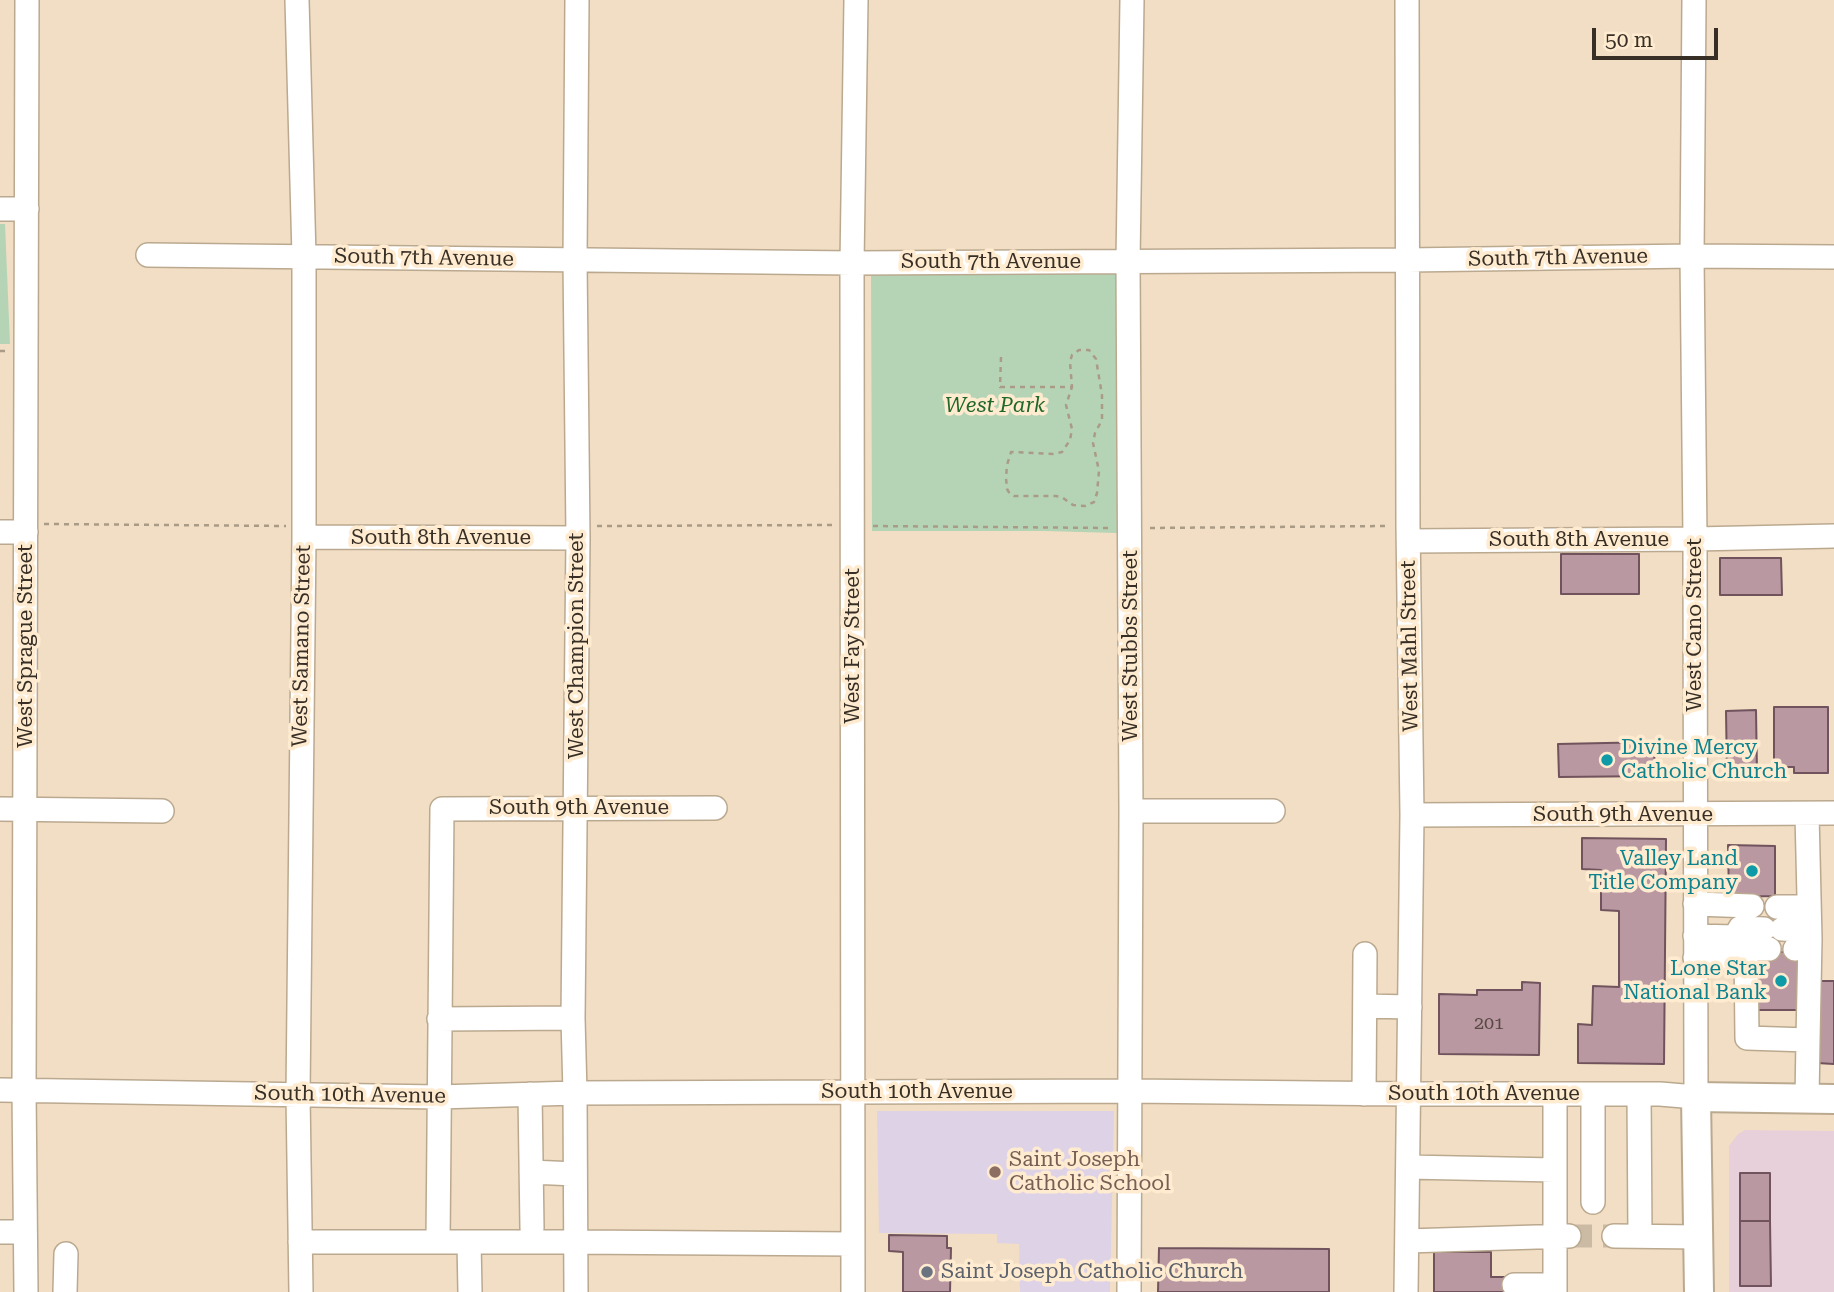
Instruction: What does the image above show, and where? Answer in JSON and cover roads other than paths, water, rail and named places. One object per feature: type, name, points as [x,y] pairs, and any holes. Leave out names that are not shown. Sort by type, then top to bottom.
[{"type":"main road","name":"South 10th Avenue","points":[[1696,1097],[1820,1099]]},
{"type":"main road","name":"West Cano Street","points":[[1696,1097],[1699,1292]]},
{"type":"street","name":"West Sprague Street","points":[[26,1292],[26,809],[35,528],[27,209],[27,0]]},
{"type":"street","name":"West Samano Street","points":[[297,0],[304,256],[295,532],[301,1292]]},
{"type":"street","name":"West Champion Street","points":[[576,1292],[573,1018],[578,538],[575,260],[578,0]]},
{"type":"street","name":"West Fay Street","points":[[853,1292],[852,262],[856,0]]},
{"type":"street","name":"West Stubbs Street","points":[[1129,1292],[1131,811],[1128,261],[1132,0]]},
{"type":"street","name":"West Mahl Street","points":[[1406,1292],[1412,815],[1400,533],[1407,260],[1407,0]]},
{"type":"street","name":"West Cano Street","points":[[1693,0],[1696,1097]]},
{"type":"street","points":[[0,209],[27,209]]},
{"type":"street","name":"South 7th Avenue","points":[[148,255],[852,262],[1834,257]]},
{"type":"street","points":[[0,531],[35,528]]},
{"type":"street","name":"South 8th Avenue","points":[[295,532],[578,538]]},
{"type":"street","name":"South 8th Avenue","points":[[1400,533],[1695,539],[1834,536]]},
{"type":"street","name":"South 9th Avenue","points":[[439,1019],[442,809],[715,807]]},
{"type":"street","points":[[0,809],[162,810]]},
{"type":"street","points":[[1131,811],[1273,811]]},
{"type":"street","name":"South 9th Avenue","points":[[1412,815],[1834,813]]},
{"type":"street","points":[[1807,814],[1809,907]]},
{"type":"street","points":[[1695,904],[1769,931]]},
{"type":"street","points":[[1695,947],[1769,931],[1809,907]]},
{"type":"street","points":[[1808,1040],[1747,1038],[1769,931],[1809,907]]},
{"type":"street","points":[[1769,931],[1808,1040],[1820,1099]]},
{"type":"street","points":[[1364,1094],[1366,954]]},
{"type":"street","points":[[1365,1006],[1410,1007]]},
{"type":"street","points":[[438,1242],[439,1019],[573,1018]]},
{"type":"street","name":"South 10th Avenue","points":[[0,1090],[438,1097],[575,1093],[1131,1091],[1639,1094],[1696,1097]]},
{"type":"street","points":[[530,1094],[532,1228]]},
{"type":"street","points":[[1514,1285],[1555,1288],[1562,1237],[1555,1170],[1555,1094]]},
{"type":"street","points":[[1593,1094],[1593,1202]]},
{"type":"street","points":[[1639,1094],[1640,1236]]},
{"type":"street","points":[[1408,1167],[1555,1170]]},
{"type":"street","points":[[531,1172],[575,1174]]},
{"type":"street","points":[[0,1232],[25,1232]]},
{"type":"street","points":[[1614,1236],[1699,1237]]},
{"type":"street","points":[[1407,1241],[1562,1237]]},
{"type":"street","points":[[300,1242],[438,1242],[468,1269],[575,1242],[853,1244]]},
{"type":"street","points":[[65,1292],[66,1254]]},
{"type":"tunnel","points":[[1569,1236],[1614,1236]]},
{"type":"place","name":"Divine Mercy Catholic Church","points":[[1607,760]]},
{"type":"place","name":"Valley Land Title Company","points":[[1752,871]]},
{"type":"place","name":"Lone Star National Bank","points":[[1781,981]]},
{"type":"place","name":"Saint Joseph Catholic School","points":[[995,1172]]},
{"type":"place","name":"Saint Joseph Catholic Church","points":[[927,1272]]},
{"type":"park label","name":"West Park","points":[[995,406]]}]
